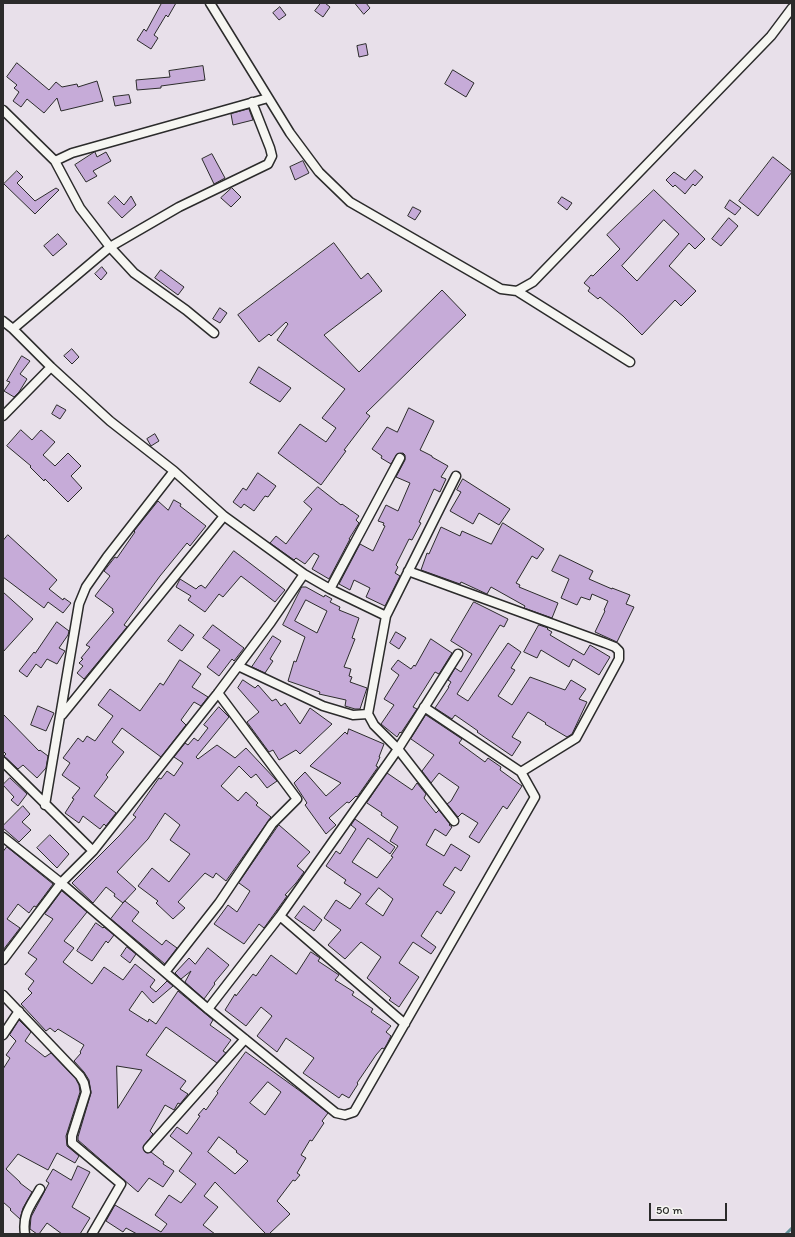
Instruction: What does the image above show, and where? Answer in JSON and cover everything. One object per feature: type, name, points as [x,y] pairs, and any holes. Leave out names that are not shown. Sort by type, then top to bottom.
[{"type":"street","points":[[210,3],[290,134],[319,172],[350,202],[501,289],[517,291],[630,362]]},
{"type":"street","points":[[517,291],[533,282],[538,277],[770,36],[792,8]]},
{"type":"street","points":[[55,161],[72,153],[268,98]]},
{"type":"street","points":[[13,329],[110,248],[179,207],[268,164],[272,156],[270,148],[252,102]]},
{"type":"street","points":[[3,110],[55,161],[80,208],[110,248],[134,273],[186,310],[214,333]]},
{"type":"street","points":[[3,321],[110,421],[174,471],[224,516],[304,574],[330,590],[386,616]]},
{"type":"street","points":[[3,416],[51,367]]},
{"type":"street","points":[[330,590],[400,458]]},
{"type":"street","points":[[45,805],[79,604],[86,587],[107,557],[174,471]]},
{"type":"street","points":[[454,822],[398,749],[374,725],[368,714],[386,616],[456,476]]},
{"type":"street","points":[[61,716],[224,516]]},
{"type":"street","points":[[408,571],[605,642],[615,647],[619,651],[619,660],[576,738],[521,772]]},
{"type":"street","points":[[3,960],[61,883],[93,851],[218,693],[271,622],[304,574]]},
{"type":"street","points":[[208,1009],[280,916],[398,749],[458,654]]},
{"type":"street","points":[[238,666],[323,706],[353,715],[368,714]]},
{"type":"street","points":[[165,972],[219,903],[272,824],[297,799],[218,693]]},
{"type":"street","points":[[3,837],[61,883],[208,1009],[336,1113],[345,1115],[354,1112],[535,797],[521,772],[424,707]]},
{"type":"street","points":[[3,762],[93,851]]},
{"type":"street","points":[[280,916],[405,1024]]},
{"type":"street","points":[[3,995],[80,1076],[84,1083],[86,1092],[72,1136],[72,1143],[121,1184],[92,1234]]},
{"type":"street","points":[[3,1035],[19,1011]]},
{"type":"street","points":[[148,1148],[245,1039]]},
{"type":"street","points":[[25,1234],[23,1223],[28,1210],[40,1189]]},
{"type":"building","points":[[162,3],[176,3],[168,17],[166,15],[154,35],[158,38],[151,49],[137,40],[144,29],[146,31]]},
{"type":"building","points":[[321,3],[325,3],[330,7],[323,17],[315,11]]},
{"type":"building","points":[[355,3],[366,3],[370,8],[364,14]]},
{"type":"building","points":[[280,7],[286,15],[279,20],[273,13]]},
{"type":"building","points":[[366,44],[368,55],[359,57],[357,46]]},
{"type":"building","points":[[17,63],[49,90],[56,82],[62,87],[77,84],[78,87],[97,81],[103,101],[61,111],[57,98],[44,113],[27,99],[21,107],[13,101],[19,92],[14,88],[17,85],[7,77]]},
{"type":"building","points":[[203,66],[205,80],[161,86],[161,88],[137,90],[136,80],[170,77],[169,71]]},
{"type":"building","points":[[453,70],[474,83],[466,97],[445,84]]},
{"type":"building","points":[[129,95],[131,103],[115,106],[113,97]]},
{"type":"building","points":[[249,109],[253,120],[233,125],[231,114]]},
{"type":"building","points":[[95,152],[97,157],[106,152],[111,161],[93,171],[97,176],[86,182],[75,165]]},
{"type":"building","points":[[212,154],[225,178],[214,184],[202,159]]},
{"type":"building","points":[[773,157],[792,172],[758,216],[739,201]]},
{"type":"building","points":[[303,161],[309,173],[295,180],[290,167]]},
{"type":"building","points":[[695,170],[703,177],[695,186],[693,184],[685,194],[675,185],[673,187],[666,180],[674,172],[685,180]]},
{"type":"building","points":[[17,171],[23,177],[17,183],[35,201],[56,188],[59,190],[35,214],[4,184]]},
{"type":"building","points":[[232,188],[241,197],[231,207],[221,198]]},
{"type":"building","points":[[654,190],[705,239],[695,249],[689,243],[669,266],[696,291],[681,306],[675,300],[642,335],[623,316],[600,297],[598,299],[588,291],[590,288],[584,283],[620,249],[607,235]],"holes":[[[664,220],[679,234],[637,281],[622,266]]]},
{"type":"building","points":[[115,196],[124,205],[131,196],[136,205],[122,218],[108,203]]},
{"type":"building","points":[[562,197],[572,203],[567,210],[558,203]]},
{"type":"building","points":[[730,200],[741,208],[735,215],[725,208]]},
{"type":"building","points":[[413,207],[421,211],[415,220],[408,216]]},
{"type":"building","points":[[729,218],[738,226],[721,246],[712,239]]},
{"type":"building","points":[[58,234],[67,244],[53,256],[44,246]]},
{"type":"building","points":[[334,243],[361,279],[368,273],[382,291],[324,335],[359,372],[442,290],[466,315],[366,413],[370,416],[344,450],[346,451],[321,485],[278,453],[300,424],[326,442],[336,428],[322,418],[345,389],[277,340],[288,324],[286,322],[271,336],[269,334],[259,342],[238,315]]},
{"type":"building","points":[[102,267],[107,273],[101,280],[95,274]]},
{"type":"building","points":[[161,270],[184,287],[178,295],[155,278]]},
{"type":"building","points":[[220,308],[227,313],[220,323],[213,319]]},
{"type":"building","points":[[72,349],[79,357],[72,364],[64,356]]},
{"type":"building","points":[[22,356],[30,361],[20,374],[27,379],[14,397],[4,391],[10,382],[7,381]]},
{"type":"building","points":[[259,367],[291,388],[280,402],[250,383]]},
{"type":"building","points":[[57,405],[66,410],[60,419],[52,414]]},
{"type":"building","points":[[409,408],[434,421],[420,450],[448,466],[441,477],[446,479],[440,492],[434,489],[419,522],[421,523],[412,540],[409,539],[396,565],[398,567],[395,573],[400,576],[385,606],[366,597],[370,588],[354,580],[350,590],[339,584],[360,544],[373,551],[385,526],[383,525],[384,523],[378,521],[386,505],[398,511],[410,483],[396,477],[405,460],[405,455],[403,453],[397,454],[391,464],[381,458],[382,456],[372,449],[387,427],[397,432]]},
{"type":"building","points":[[21,430],[32,440],[41,430],[55,442],[43,455],[55,466],[68,453],[81,466],[71,476],[82,488],[68,502],[45,479],[44,481],[30,467],[31,466],[7,446]]},
{"type":"building","points":[[155,434],[159,441],[151,446],[147,439]]},
{"type":"building","points":[[258,473],[276,486],[268,497],[265,496],[254,511],[244,504],[241,508],[233,502],[243,488],[246,490]]},
{"type":"building","points":[[463,479],[510,509],[499,525],[479,513],[473,524],[450,511],[461,492],[457,490]]},
{"type":"building","points":[[318,487],[341,505],[342,504],[359,516],[356,520],[359,523],[349,539],[329,579],[312,569],[319,556],[314,553],[305,564],[296,558],[294,560],[270,543],[276,536],[286,544],[312,509],[304,502]]},
{"type":"building","points":[[174,500],[181,504],[180,506],[206,526],[190,546],[187,543],[160,576],[124,625],[127,627],[84,679],[77,673],[83,666],[79,663],[83,659],[81,658],[90,647],[86,645],[114,612],[112,611],[113,609],[95,596],[110,576],[104,571],[115,557],[117,558],[135,532],[134,531],[158,501],[168,510]]},
{"type":"building","points":[[503,523],[544,549],[537,559],[532,556],[516,583],[520,585],[519,587],[558,603],[552,618],[524,608],[525,606],[491,587],[487,594],[461,582],[460,584],[421,570],[427,553],[429,554],[441,527],[460,536],[462,531],[491,544]]},
{"type":"building","points":[[8,535],[57,580],[49,589],[63,600],[64,598],[71,603],[63,613],[48,602],[44,608],[3,577],[3,541]]},
{"type":"building","points":[[234,551],[285,590],[275,602],[241,576],[223,597],[219,594],[205,612],[188,600],[191,596],[176,587],[180,579],[196,589],[201,585],[205,588]]},
{"type":"building","points":[[560,555],[593,571],[589,579],[630,595],[626,604],[634,607],[617,642],[595,632],[608,601],[592,594],[590,600],[581,597],[577,605],[561,598],[569,579],[552,571]]},
{"type":"building","points":[[302,587],[306,587],[324,597],[325,595],[332,599],[330,602],[340,607],[339,610],[359,618],[352,638],[355,639],[344,667],[351,669],[349,676],[352,677],[350,682],[367,688],[360,709],[345,706],[346,700],[319,694],[320,692],[288,681],[294,661],[296,662],[305,637],[283,625]],"holes":[[[306,600],[327,611],[317,633],[295,621]]]},
{"type":"building","points":[[3,592],[33,619],[3,652]]},
{"type":"building","points":[[474,602],[508,619],[504,627],[500,625],[457,694],[468,701],[508,643],[521,652],[511,668],[515,670],[498,696],[512,705],[530,677],[565,690],[571,680],[586,689],[579,699],[587,702],[572,734],[567,737],[528,712],[512,737],[521,742],[512,756],[455,715],[452,719],[435,708],[449,687],[451,682],[448,680],[455,668],[461,672],[472,654],[451,641]]},
{"type":"building","points":[[57,622],[69,631],[59,648],[65,651],[57,664],[47,659],[41,668],[36,664],[27,677],[19,671],[34,652],[35,653]]},
{"type":"building","points":[[180,625],[194,635],[182,651],[168,641]]},
{"type":"building","points":[[213,625],[244,648],[234,661],[232,659],[219,676],[207,667],[220,650],[203,638]]},
{"type":"building","points":[[539,625],[548,628],[547,629],[552,632],[550,635],[584,655],[590,645],[610,657],[599,675],[573,659],[569,667],[541,650],[537,658],[524,652]]},
{"type":"building","points":[[396,632],[406,638],[399,649],[390,643]]},
{"type":"building","points":[[273,636],[281,641],[270,659],[273,661],[265,673],[252,667]]},
{"type":"building","points":[[431,639],[452,653],[439,674],[435,672],[413,707],[417,709],[397,737],[381,724],[394,705],[384,699],[399,675],[391,669],[398,660],[411,669],[414,665],[415,666]]},
{"type":"building","points":[[180,660],[201,674],[192,687],[208,697],[201,706],[194,702],[181,720],[186,725],[161,757],[122,728],[112,742],[124,752],[106,775],[108,777],[94,796],[116,813],[106,826],[104,824],[100,829],[83,816],[79,823],[65,813],[74,799],[72,798],[80,788],[62,775],[70,763],[63,758],[78,738],[83,742],[87,736],[95,741],[113,716],[98,705],[110,689],[140,711],[160,683],[163,685]]},
{"type":"building","points":[[243,680],[255,688],[258,685],[272,701],[276,699],[281,706],[285,703],[300,724],[310,708],[332,724],[300,754],[296,750],[279,760],[273,750],[269,752],[247,722],[259,712],[238,688]]},
{"type":"building","points":[[38,706],[54,713],[46,731],[31,725]]},
{"type":"building","points":[[219,707],[229,717],[196,757],[198,759],[217,745],[235,758],[246,748],[277,781],[267,788],[256,774],[251,778],[239,766],[221,786],[238,801],[246,792],[258,803],[256,805],[271,817],[226,881],[216,873],[213,878],[205,873],[178,902],[185,908],[173,919],[156,903],[158,901],[138,886],[152,868],[169,882],[190,854],[170,840],[180,825],[165,813],[148,839],[117,872],[136,889],[123,903],[106,887],[93,903],[72,883],[136,817],[133,815],[159,778],[161,779],[167,771],[174,776],[183,763],[174,757],[185,743],[188,745],[194,738],[198,741],[208,728],[204,725]]},
{"type":"building","points":[[3,714],[39,751],[40,750],[48,756],[46,768],[37,778],[23,765],[18,769],[4,756],[6,754],[3,751]]},
{"type":"building","points":[[426,715],[462,739],[459,743],[485,762],[488,758],[501,767],[500,770],[522,786],[507,809],[503,806],[479,843],[469,837],[478,823],[462,813],[458,817],[447,804],[451,801],[459,787],[439,773],[431,783],[422,771],[434,755],[411,739]]},
{"type":"building","points":[[349,729],[384,744],[376,766],[378,767],[357,797],[356,796],[349,803],[347,802],[329,818],[336,825],[326,834],[305,805],[307,803],[294,783],[305,772],[326,796],[341,783],[310,766],[345,732],[347,734]]},
{"type":"building","points":[[387,773],[412,790],[417,783],[426,794],[424,798],[436,813],[439,810],[452,827],[446,836],[435,829],[426,845],[444,856],[451,844],[470,856],[461,871],[455,867],[443,885],[455,892],[441,914],[437,911],[421,936],[436,947],[431,954],[413,942],[399,963],[419,977],[399,1007],[389,1000],[391,998],[367,978],[381,957],[361,942],[345,959],[328,945],[341,930],[324,918],[336,900],[350,909],[361,894],[344,883],[346,880],[326,866],[336,851],[340,854],[356,829],[351,825],[355,819],[395,847],[390,854],[368,838],[352,862],[377,878],[393,857],[391,856],[398,846],[390,841],[398,827],[381,815],[382,813],[367,803]],"holes":[[[379,888],[393,899],[383,916],[366,904]]]},
{"type":"building","points":[[10,778],[27,794],[18,806],[11,800],[14,797],[3,785]]},
{"type":"building","points":[[23,806],[30,814],[22,822],[31,830],[19,842],[3,828],[3,826]]},
{"type":"building","points":[[279,825],[310,852],[297,866],[304,872],[285,895],[287,896],[264,928],[259,924],[244,944],[214,924],[228,905],[237,912],[250,891],[239,883]]},
{"type":"building","points":[[50,835],[69,854],[57,868],[37,848]]},
{"type":"building","points":[[7,847],[53,884],[36,907],[34,906],[29,913],[18,904],[7,919],[20,928],[3,950],[3,852]]},
{"type":"building","points":[[62,891],[87,912],[64,941],[74,948],[63,962],[92,984],[104,967],[123,980],[135,964],[155,980],[150,987],[156,992],[167,981],[173,986],[153,1003],[142,991],[129,1010],[148,1022],[149,1019],[156,1024],[178,991],[213,1020],[210,1025],[231,1040],[223,1051],[226,1053],[217,1063],[166,1027],[146,1055],[186,1081],[180,1089],[188,1094],[180,1104],[178,1103],[174,1110],[165,1105],[150,1131],[153,1134],[143,1147],[145,1152],[151,1152],[164,1162],[163,1164],[174,1171],[163,1187],[149,1178],[138,1192],[78,1140],[91,1093],[89,1080],[74,1061],[81,1053],[80,1052],[84,1045],[58,1029],[55,1032],[50,1028],[46,1031],[21,1004],[32,993],[28,989],[34,981],[25,974],[37,959],[28,953],[53,919],[45,914]],"holes":[[[117,1066],[142,1070],[118,1108]]]},
{"type":"building","points":[[125,901],[139,912],[132,921],[162,945],[166,940],[177,948],[165,964],[111,919]]},
{"type":"building","points":[[304,906],[322,920],[314,931],[295,918]]},
{"type":"building","points":[[96,923],[114,935],[108,943],[106,941],[92,961],[77,951]]},
{"type":"building","points":[[127,947],[136,954],[130,963],[121,956]]},
{"type":"building","points":[[208,948],[229,965],[214,983],[215,984],[204,999],[185,982],[191,971],[181,979],[175,973],[189,958],[195,964]]},
{"type":"building","points":[[311,952],[320,958],[318,961],[339,975],[335,980],[354,992],[352,995],[373,1009],[371,1012],[391,1026],[386,1032],[391,1036],[387,1044],[384,1049],[382,1048],[376,1055],[357,1083],[358,1084],[349,1098],[342,1094],[339,1098],[303,1073],[314,1058],[286,1038],[277,1052],[257,1036],[272,1016],[261,1007],[246,1026],[225,1010],[235,994],[236,996],[253,974],[256,976],[271,955],[296,974]]},
{"type":"building","points":[[19,1020],[31,1032],[25,1041],[45,1057],[51,1053],[76,1079],[80,1092],[66,1136],[67,1146],[79,1156],[75,1163],[57,1153],[48,1170],[18,1154],[6,1169],[20,1183],[32,1192],[23,1208],[20,1219],[3,1202],[3,1069],[10,1058],[6,1055],[16,1041],[10,1035]]},
{"type":"building","points":[[246,1052],[328,1113],[322,1121],[324,1123],[312,1141],[310,1140],[301,1155],[306,1158],[297,1173],[300,1175],[295,1181],[293,1180],[277,1201],[290,1214],[269,1234],[266,1234],[215,1182],[204,1196],[218,1207],[203,1225],[215,1234],[137,1234],[126,1228],[123,1232],[106,1221],[115,1205],[161,1232],[167,1224],[155,1215],[169,1195],[181,1203],[196,1184],[179,1171],[192,1153],[170,1136],[177,1127],[187,1134],[200,1116],[198,1115],[204,1108],[206,1110],[218,1093],[217,1092]],"holes":[[[268,1082],[281,1092],[265,1115],[250,1103]],[[219,1137],[248,1161],[235,1174],[208,1152]]]},
{"type":"building","points":[[78,1166],[90,1172],[72,1207],[90,1218],[80,1234],[62,1234],[47,1223],[39,1234],[37,1234],[30,1229],[31,1217],[49,1183],[46,1181],[53,1169],[71,1180]]},
{"type":"waterway","points":[[786,1234],[792,1228]]}]
